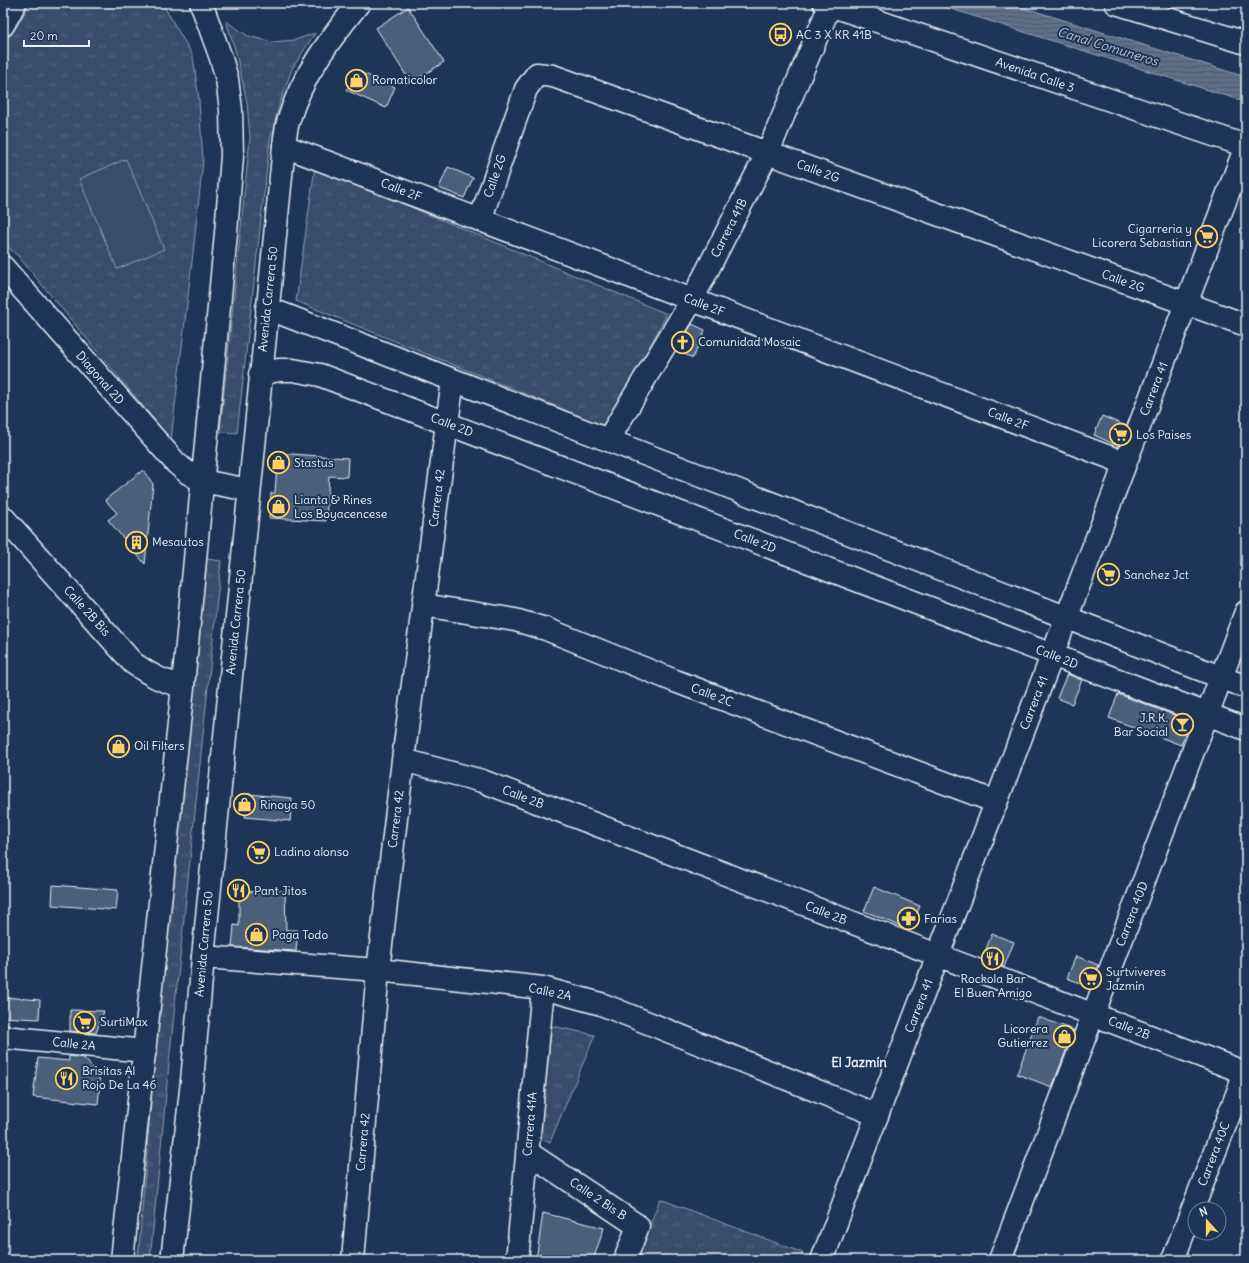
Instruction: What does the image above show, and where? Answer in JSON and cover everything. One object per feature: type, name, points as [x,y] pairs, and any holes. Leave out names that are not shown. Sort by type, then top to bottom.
[{"type":"street","points":[[3,25],[16,3]]},
{"type":"street","points":[[122,1260],[183,686],[232,156],[231,110],[227,80],[221,58],[200,3]]},
{"type":"street","name":"Avenida Carrera 50","points":[[172,1260],[192,1081],[260,374],[284,146],[289,119],[301,89],[321,54],[359,3]]},
{"type":"street","name":"Avenida Calle 3","points":[[827,4],[1246,146]]},
{"type":"street","name":"Carrera 41B","points":[[608,440],[692,300],[768,152],[827,4]]},
{"type":"street","points":[[1125,4],[1246,43]]},
{"type":"street","name":"Calle 2G","points":[[480,220],[526,89],[537,74],[553,76],[1246,325]]},
{"type":"street","name":"Calle 2F","points":[[284,146],[1125,463]]},
{"type":"street","name":"Carrera 41","points":[[822,1260],[1246,146]]},
{"type":"street","name":"Diagonal 2D","points":[[3,267],[155,441],[188,474],[202,481],[249,490]]},
{"type":"street","points":[[267,308],[1246,686]]},
{"type":"street","name":"Calle 2D","points":[[260,374],[279,370],[293,370],[320,375],[1246,729]]},
{"type":"street","name":"Carrera 42","points":[[353,1260],[378,970],[403,760],[453,380]]},
{"type":"street","name":"Calle 2B Bis","points":[[3,517],[134,663],[150,675],[165,682],[183,686]]},
{"type":"street","name":"Calle 2C","points":[[423,605],[515,620],[546,629],[675,681],[996,802]]},
{"type":"street","name":"Carrera 40D","points":[[1000,1260],[1246,612]]},
{"type":"street","name":"Calle 2B","points":[[403,760],[482,781],[938,956],[1246,1072]]},
{"type":"street","name":"Calle 2A","points":[[203,957],[378,970],[543,988],[601,1004],[877,1115]]},
{"type":"street","name":"Carrera 41A","points":[[517,1260],[543,988]]},
{"type":"street","name":"Calle 2A","points":[[3,1037],[145,1051]]},
{"type":"street","name":"Carrera 40C","points":[[1173,1260],[1246,1072]]},
{"type":"street","name":"Calle 2 Bis B","points":[[528,1152],[638,1226],[625,1260]]},
{"type":"green space","points":[[30,3],[162,3],[193,56],[199,100],[203,161],[171,440],[18,256],[3,243],[3,45],[16,28]]},
{"type":"green space","points":[[226,21],[248,36],[272,42],[295,40],[315,33],[292,69],[280,102],[270,140],[237,433],[220,432],[250,138],[247,102],[236,53]]},
{"type":"green space","points":[[126,159],[164,249],[117,269],[79,179]]},
{"type":"green space","points":[[315,167],[667,314],[607,427],[296,301]]},
{"type":"green space","points":[[207,559],[221,561],[150,1260],[138,1260],[155,1052]]},
{"type":"green space","points":[[552,1026],[595,1035],[550,1142],[538,1137]]},
{"type":"green space","points":[[660,1199],[803,1253],[801,1260],[636,1260]]},
{"type":"water","name":"Canal Comuneros","points":[[932,3],[1009,3],[1246,77],[1246,102]]},
{"type":"building","points":[[408,7],[444,62],[411,83],[376,28]]},
{"type":"building","points":[[360,72],[395,87],[386,108],[346,90]]},
{"type":"building","points":[[448,167],[473,178],[464,198],[439,188]]},
{"type":"building","points":[[692,324],[705,330],[693,358],[676,350]]},
{"type":"building","points":[[1102,416],[1126,426],[1118,446],[1094,435]]},
{"type":"building","points":[[278,453],[348,458],[347,477],[329,476],[326,521],[269,518],[271,493],[275,493]]},
{"type":"building","name":"Mesautos","points":[[143,470],[153,484],[145,564],[108,520],[117,513],[105,500]]},
{"type":"building","points":[[1067,674],[1082,680],[1072,704],[1057,698]]},
{"type":"building","points":[[1118,694],[1190,721],[1181,745],[1109,718]]},
{"type":"building","points":[[248,794],[292,798],[290,821],[245,817]]},
{"type":"building","points":[[53,885],[118,890],[116,910],[52,905]]},
{"type":"building","points":[[874,887],[920,906],[910,930],[864,911]]},
{"type":"building","points":[[285,891],[286,930],[298,930],[296,951],[232,947],[234,925],[239,926],[239,892]]},
{"type":"building","points":[[992,934],[1014,942],[1004,967],[982,959]]},
{"type":"building","points":[[1076,956],[1098,965],[1090,987],[1067,978]]},
{"type":"building","points":[[3,997],[40,1000],[39,1019],[3,1017]]},
{"type":"building","name":"SurtiMax","points":[[70,1010],[104,1011],[96,1033],[70,1031]]},
{"type":"building","points":[[1038,1017],[1074,1030],[1052,1087],[1017,1074]]},
{"type":"building","name":"Brisitas Al Rojo De La 46","points":[[69,1056],[84,1058],[98,1074],[100,1082],[98,1104],[33,1097],[38,1058],[69,1061]]},
{"type":"building","points":[[543,1213],[604,1228],[593,1260],[536,1260]]},
{"type":"place","name":"AC 3 X KR 41B","points":[[781,35]]},
{"type":"place","name":"Romaticolor","points":[[357,80]]},
{"type":"place","name":"Cigarreria y Licorera Sebastian","points":[[1207,236]]},
{"type":"place","name":"Comunidad Mosaic","points":[[682,342]]},
{"type":"place","name":"Los Paises","points":[[1120,435]]},
{"type":"place","name":"Stastus","points":[[278,463]]},
{"type":"place","name":"Lianta & Rines Los Boyacencese","points":[[278,507]]},
{"type":"place","name":"Mesautos","points":[[137,542]]},
{"type":"place","name":"Sanchez Jct","points":[[1109,575]]},
{"type":"place","name":"J.R.K. Bar Social","points":[[1183,725]]},
{"type":"place","name":"Oil Filters","points":[[119,746]]},
{"type":"place","name":"Rinoya 50","points":[[245,805]]},
{"type":"place","name":"Ladino alonso","points":[[259,852]]},
{"type":"place","name":"Pant Jitos","points":[[239,891]]},
{"type":"place","name":"Farias","points":[[908,919]]},
{"type":"place","name":"Paga Todo","points":[[256,935]]},
{"type":"place","name":"Rockola Bar El Buen Amigo","points":[[993,958]]},
{"type":"place","name":"Surtviveres Jazmín","points":[[1091,979]]},
{"type":"place","name":"SurtiMax","points":[[85,1022]]},
{"type":"place","name":"Licorera Gutierrez","points":[[1064,1036]]},
{"type":"place","name":"Brisitas Al Rojo De La 46","points":[[67,1078]]},
{"type":"district","name":"El Jazmín","points":[[859,1062]]}]
